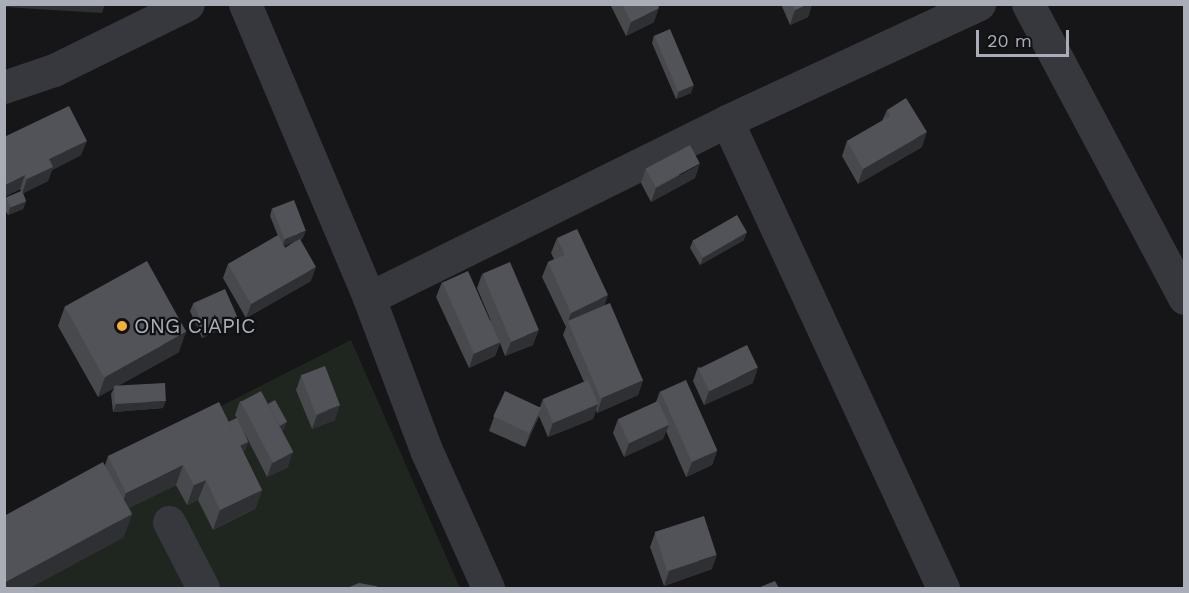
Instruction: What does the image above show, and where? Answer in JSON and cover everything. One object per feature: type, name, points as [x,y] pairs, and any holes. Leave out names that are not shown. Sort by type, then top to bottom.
[{"type":"street","points":[[4,87],[54,70],[188,4]]},
{"type":"street","points":[[245,4],[369,298],[426,452],[488,588]]},
{"type":"street","points":[[369,298],[727,121],[979,4]]},
{"type":"street","points":[[1028,4],[1185,298]]},
{"type":"street","points":[[727,121],[943,588]]},
{"type":"street","points":[[168,522],[203,588]]},
{"type":"shaded area","points":[[351,340],[460,588],[5,588],[5,516]]},
{"type":"building","points":[[622,4],[658,4],[659,8],[631,22]]},
{"type":"building","points":[[792,4],[808,4],[795,10]]},
{"type":"building","points":[[670,29],[694,85],[678,92],[654,36]]},
{"type":"building","points":[[906,98],[927,132],[863,169],[847,141],[890,116],[887,110]]},
{"type":"building","points":[[69,106],[87,141],[49,159],[53,167],[27,179],[25,175],[5,185],[4,137]]},
{"type":"building","points":[[690,145],[700,164],[656,187],[646,168]]},
{"type":"building","points":[[22,191],[26,201],[10,208],[6,197]]},
{"type":"building","points":[[294,200],[306,231],[284,239],[273,208]]},
{"type":"building","points":[[737,215],[747,232],[703,258],[693,240]]},
{"type":"building","points":[[577,229],[608,295],[571,313],[548,262],[565,255],[557,238]]},
{"type":"building","points":[[278,235],[285,248],[300,239],[316,267],[251,304],[228,264]]},
{"type":"building","points":[[147,261],[186,332],[104,377],[65,307]]},
{"type":"building","points":[[510,262],[539,330],[511,342],[482,274]]},
{"type":"building","points":[[468,271],[500,342],[474,354],[442,282]]},
{"type":"building","points":[[225,289],[237,316],[205,331],[193,303]]},
{"type":"building","points":[[610,303],[643,380],[600,398],[568,321]]},
{"type":"building","points":[[747,345],[758,367],[709,391],[698,369]]},
{"type":"building","points":[[325,366],[340,405],[316,415],[301,375]]},
{"type":"building","points":[[588,380],[598,404],[553,423],[543,399]]},
{"type":"building","points":[[686,380],[717,450],[692,462],[660,391]]},
{"type":"building","points":[[165,383],[166,401],[115,404],[114,386]]},
{"type":"building","points":[[261,391],[293,452],[273,463],[241,402]]},
{"type":"building","points":[[505,391],[541,408],[529,433],[493,416]]},
{"type":"building","points":[[275,400],[287,422],[280,426],[268,404]]},
{"type":"building","points":[[658,401],[669,425],[629,443],[618,420]]},
{"type":"building","points":[[219,402],[262,490],[220,510],[206,480],[194,485],[183,465],[126,493],[108,456]]},
{"type":"building","points":[[237,418],[248,442],[240,445],[229,422]]},
{"type":"building","points":[[103,462],[132,514],[4,583],[4,516]]},
{"type":"building","points":[[704,516],[717,555],[667,571],[655,532]]},
{"type":"building","points":[[775,581],[779,588],[758,588]]},
{"type":"building","points":[[359,583],[376,586],[379,588],[347,588]]},
{"type":"place","name":"ONG CIAPIC","points":[[122,326]]}]
